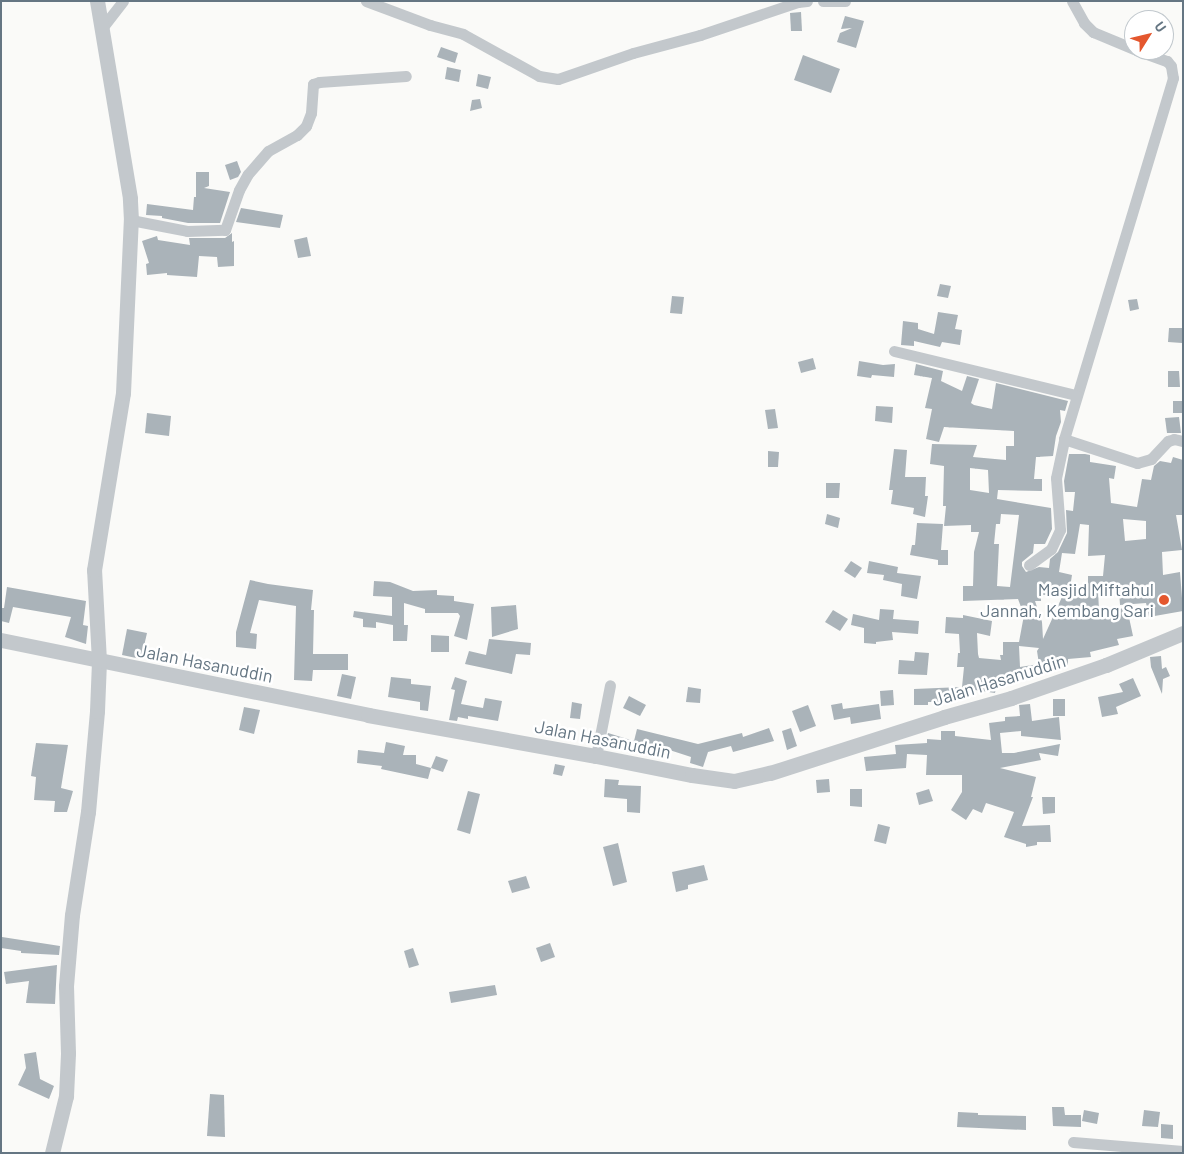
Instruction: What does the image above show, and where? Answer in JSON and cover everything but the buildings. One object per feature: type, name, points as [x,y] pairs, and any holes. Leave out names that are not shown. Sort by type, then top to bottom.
[{"type":"street","points":[[52,1153],[66,1096],[68,1053],[66,986],[72,915],[88,812],[99,661],[94,570],[123,394],[131,220],[130,198],[97,1]]},
{"type":"street","points":[[102,28],[124,1]]},
{"type":"street","points":[[366,1],[430,26],[463,34],[539,76],[558,79],[633,53],[700,35],[806,1]]},
{"type":"street","points":[[823,1],[845,1]]},
{"type":"street","points":[[1072,1],[1084,23],[1093,32],[1124,45]]},
{"type":"street","points":[[1029,566],[1051,549],[1060,530],[1056,478],[1064,439],[1173,78],[1171,66],[1164,60]]},
{"type":"street","points":[[131,220],[188,231],[225,230],[239,190],[248,174],[268,151],[297,135],[306,126],[314,84],[319,82],[406,76]]},
{"type":"street","points":[[894,351],[1076,395]]},
{"type":"street","points":[[1064,439],[1137,463],[1151,458],[1171,440],[1183,441]]},
{"type":"street","name":"Jalan Hasanuddin","points":[[1,640],[368,715],[717,779],[734,780],[753,778],[1038,689],[1183,633]]},
{"type":"street","points":[[596,756],[610,685]]},
{"type":"street","points":[[1072,1142],[1183,1151]]},
{"type":"place","name":"Masjid Miftahul Jannah, Kembang Sari","points":[[1164,600]]}]
